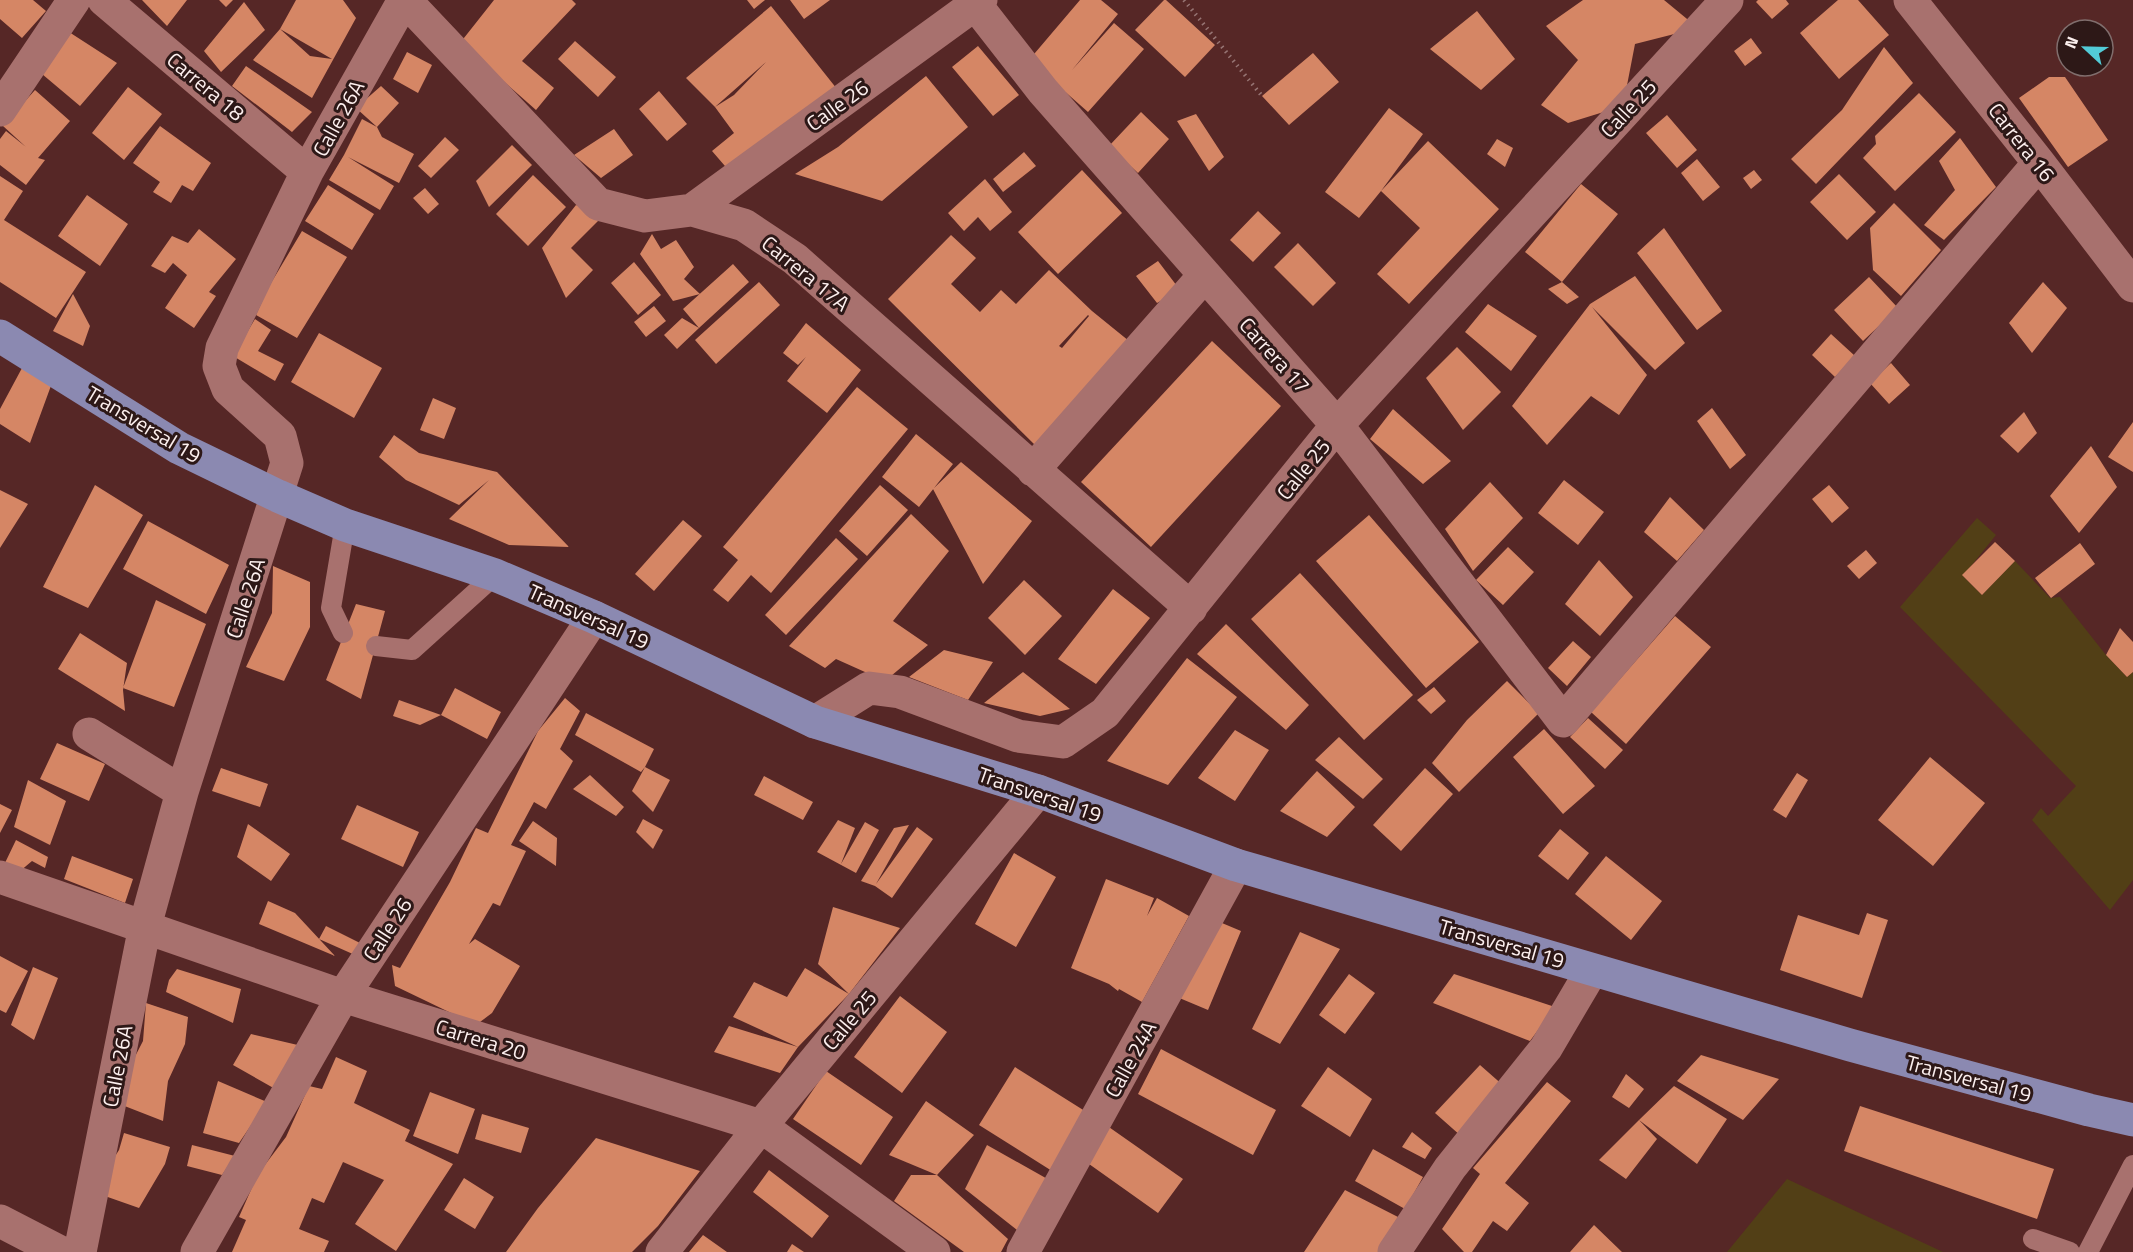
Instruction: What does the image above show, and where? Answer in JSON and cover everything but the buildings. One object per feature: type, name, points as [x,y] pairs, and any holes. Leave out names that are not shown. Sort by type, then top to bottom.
[{"type":"main road","name":"Transversal 19","points":[[0,336],[179,448],[278,496],[345,525],[495,575],[594,617],[815,722],[1038,792],[1236,865],[1850,1045],[2133,1120]]},
{"type":"street","points":[[0,110],[74,0]]},
{"type":"street","name":"Carrera 18","points":[[104,0],[307,172]]},
{"type":"street","name":"Calle 26A","points":[[80,1252],[145,926],[182,792],[287,463],[280,436],[228,389],[219,366],[222,348],[307,172],[405,0]]},
{"type":"street","name":"Carrera 17A","points":[[405,0],[598,204],[645,216],[692,210],[744,225],[795,259],[1191,608]]},
{"type":"street","name":"Calle 25","points":[[815,722],[870,688],[900,692],[1018,736],[1063,742],[1105,713],[1337,426],[1727,0]]},
{"type":"street","name":"Carrera 16","points":[[1910,0],[2133,286]]},
{"type":"street","name":"Calle 26","points":[[692,210],[976,2]]},
{"type":"street","name":"Carrera 17","points":[[976,2],[1042,91],[1337,426],[1563,721],[2039,163]]},
{"type":"street","points":[[1033,470],[1204,276]]},
{"type":"street","name":"Calle 26","points":[[197,1252],[343,996],[594,617]]},
{"type":"street","points":[[89,734],[182,792]]},
{"type":"street","name":"Calle 25","points":[[662,1252],[761,1126],[1038,792]]},
{"type":"street","name":"Calle 24A","points":[[1023,1252],[1236,865]]},
{"type":"street","name":"Carrera 20","points":[[0,877],[343,996],[761,1126],[934,1252]]},
{"type":"street","points":[[1394,1252],[1450,1168],[1546,1048],[1592,970]]},
{"type":"street","points":[[0,1221],[60,1252]]},
{"type":"lane","points":[[343,633],[331,608],[345,525]]},
{"type":"lane","points":[[376,646],[412,650],[495,575]]},
{"type":"lane","points":[[2088,1252],[2133,1165]]},
{"type":"lane","points":[[2033,1239],[2070,1252]]},
{"type":"path","points":[[1184,0],[1262,96]]},
{"type":"shaded area","points":[[1977,518],[1996,535],[1963,576],[1982,595],[2015,561],[2050,598],[2060,597],[2106,655],[2127,677],[2133,672],[2133,880],[2110,910],[2032,820],[2041,808],[2048,816],[2076,786],[1900,607]]},
{"type":"shaded area","points":[[1787,1179],[1943,1252],[1727,1252]]}]
